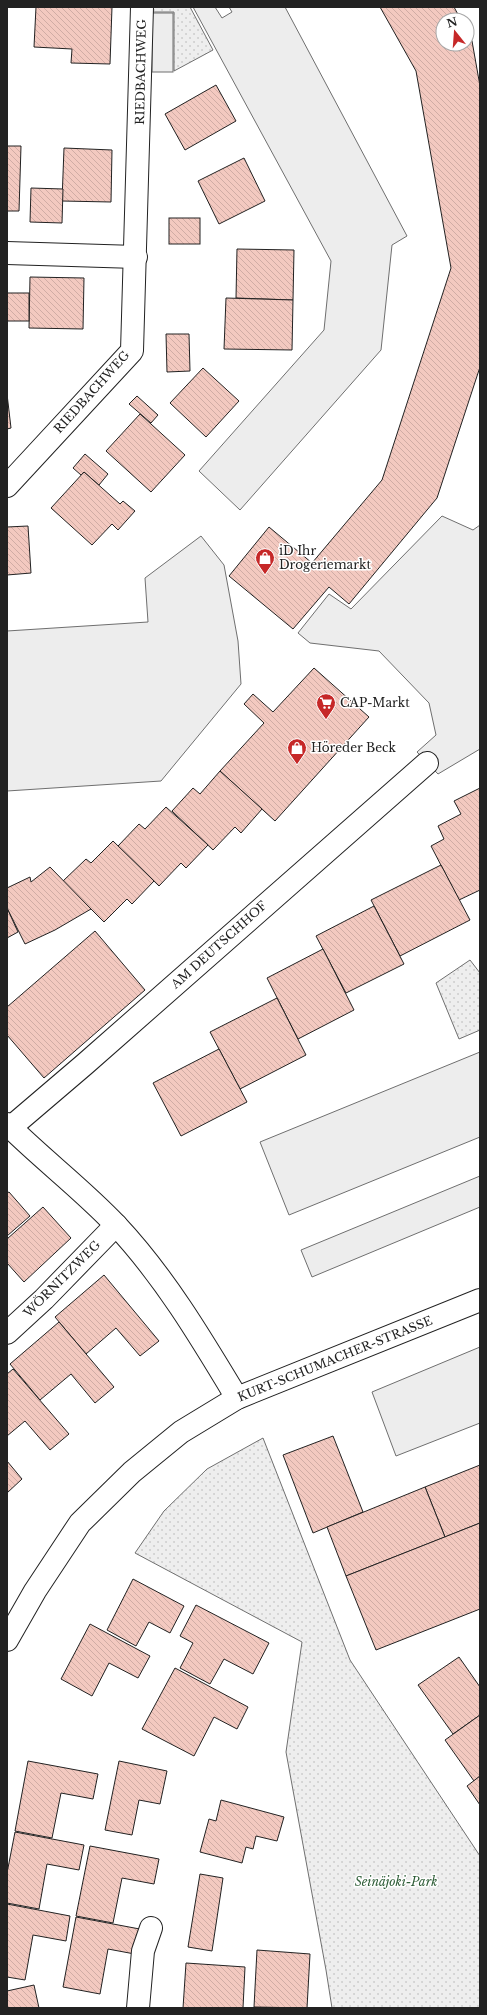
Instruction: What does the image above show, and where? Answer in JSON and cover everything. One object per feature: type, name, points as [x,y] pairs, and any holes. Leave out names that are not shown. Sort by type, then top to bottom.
[{"type":"street","name":"RIEDBACHWEG","points":[[7,486],[132,351],[136,257],[142,7]]},
{"type":"street","points":[[7,253],[136,257]]},
{"type":"street","name":"AM DEUTSCHHOF","points":[[9,1126],[86,1064],[427,763]]},
{"type":"street","points":[[9,1126],[116,1225],[170,1292],[196,1330],[237,1398]]},
{"type":"street","name":"WÖRNITZWEG","points":[[7,1333],[44,1299],[116,1225]]},
{"type":"street","name":"KURT-SCHUMACHER-STRASSE","points":[[7,1640],[35,1591],[80,1523],[132,1472],[181,1432],[237,1398],[480,1300]]},
{"type":"street","points":[[138,2008],[143,1951],[151,1928]]},
{"type":"green space","points":[[152,7],[190,7],[213,50],[174,71],[174,12],[153,12]]},
{"type":"green space","points":[[470,960],[480,973],[480,1030],[459,1039],[436,983]]},
{"type":"green space","name":"Seinäjoki-Park","points":[[263,1438],[350,1660],[480,1856],[480,2008],[332,2008],[286,1752],[302,1642],[135,1553],[164,1511],[207,1469]]},
{"type":"shaded area","points":[[193,7],[215,7],[222,18],[232,12],[229,7],[285,7],[407,236],[392,245],[381,350],[240,510],[199,471],[324,330],[331,261]]},
{"type":"shaded area","points":[[152,13],[173,13],[173,72],[152,72]]},
{"type":"shaded area","points":[[442,516],[473,530],[480,525],[480,749],[438,774],[417,752],[436,735],[429,703],[379,651],[310,643],[298,633],[329,594],[351,609]]},
{"type":"shaded area","points":[[201,536],[224,565],[238,641],[241,684],[161,781],[7,791],[7,631],[148,622],[145,578]]},
{"type":"shaded area","points":[[480,1052],[480,1137],[289,1215],[260,1142]]},
{"type":"shaded area","points":[[480,1176],[480,1207],[312,1277],[301,1250]]},
{"type":"shaded area","points":[[480,1347],[480,1423],[396,1456],[372,1392]]},
{"type":"building","points":[[36,7],[112,7],[110,64],[71,63],[72,49],[34,47]]},
{"type":"building","points":[[380,7],[454,7],[457,12],[435,12],[435,52],[474,52],[480,86],[480,367],[437,498],[349,604],[329,587],[293,629],[229,576],[269,527],[312,563],[382,480],[451,268],[416,71]]},
{"type":"building","points":[[216,85],[236,121],[185,150],[165,114]]},
{"type":"building","points":[[7,146],[21,146],[19,211],[7,211]]},
{"type":"building","points":[[64,148],[112,150],[111,202],[62,201]]},
{"type":"building","points":[[244,158],[265,201],[219,224],[198,181]]},
{"type":"building","points":[[31,188],[63,189],[62,223],[30,222]]},
{"type":"building","points":[[169,218],[200,218],[200,244],[169,244]]},
{"type":"building","points":[[237,249],[294,250],[293,300],[236,298]]},
{"type":"building","points":[[30,277],[84,278],[83,329],[29,328]]},
{"type":"building","points":[[7,293],[29,293],[29,321],[7,321]]},
{"type":"building","points":[[226,298],[293,300],[292,350],[224,349]]},
{"type":"building","points":[[166,334],[189,334],[190,371],[167,372]]},
{"type":"building","points":[[203,368],[239,401],[206,437],[170,403]]},
{"type":"building","points":[[7,394],[11,428],[7,429]]},
{"type":"building","points":[[137,396],[158,415],[151,423],[129,404]]},
{"type":"building","points":[[140,414],[185,455],[151,492],[106,451]]},
{"type":"building","points":[[85,454],[108,474],[99,485],[84,472],[81,475],[73,468]]},
{"type":"building","points":[[84,472],[120,504],[123,501],[135,511],[118,530],[112,524],[92,545],[51,508]]},
{"type":"building","points":[[28,526],[31,573],[7,575],[7,527]]},
{"type":"building","points":[[314,668],[369,717],[275,821],[220,771],[264,723],[244,704],[253,694],[273,712]]},
{"type":"building","points":[[220,771],[262,809],[241,833],[235,827],[213,850],[172,811],[193,788],[200,794]]},
{"type":"building","points":[[480,788],[480,890],[459,900],[431,846],[444,839],[438,826],[461,814],[454,801]]},
{"type":"building","points":[[166,807],[208,845],[186,868],[181,863],[159,886],[118,846],[139,824],[145,829]]},
{"type":"building","points":[[113,841],[154,881],[132,904],[127,899],[104,922],[63,881],[86,859],[91,863]]},
{"type":"building","points":[[441,865],[470,920],[400,956],[371,900]]},
{"type":"building","points":[[50,867],[91,909],[55,930],[25,944],[7,908],[7,888],[30,877],[31,882]]},
{"type":"building","points":[[374,906],[404,964],[346,993],[316,936]]},
{"type":"building","points":[[7,908],[18,932],[7,938]]},
{"type":"building","points":[[95,931],[145,990],[44,1078],[7,1035],[7,1007]]},
{"type":"building","points":[[323,949],[354,1010],[298,1039],[267,978]]},
{"type":"building","points":[[277,998],[306,1055],[240,1089],[210,1032]]},
{"type":"building","points":[[219,1049],[247,1102],[181,1136],[153,1083]]},
{"type":"building","points":[[9,1192],[30,1216],[7,1236],[7,1193]]},
{"type":"building","points":[[43,1207],[71,1238],[24,1282],[7,1263],[7,1239]]},
{"type":"building","points":[[104,1275],[159,1341],[140,1356],[116,1328],[86,1354],[55,1317]]},
{"type":"building","points":[[59,1322],[114,1387],[95,1403],[71,1374],[40,1400],[10,1364]]},
{"type":"building","points":[[13,1369],[69,1434],[50,1450],[25,1421],[7,1436],[7,1374]]},
{"type":"building","points":[[333,1436],[363,1512],[313,1533],[283,1455]]},
{"type":"building","points":[[7,1461],[22,1479],[7,1493]]},
{"type":"building","points":[[480,1465],[480,1523],[445,1537],[425,1487]]},
{"type":"building","points":[[425,1487],[445,1537],[346,1576],[327,1527]]},
{"type":"building","points":[[480,1523],[480,1609],[376,1650],[346,1576]]},
{"type":"building","points":[[133,1579],[184,1606],[170,1633],[149,1622],[136,1646],[107,1630]]},
{"type":"building","points":[[196,1605],[269,1643],[253,1674],[224,1659],[210,1684],[180,1668],[193,1643],[180,1636]]},
{"type":"building","points":[[90,1624],[150,1656],[138,1678],[109,1663],[92,1696],[61,1679]]},
{"type":"building","points":[[459,1657],[480,1687],[480,1715],[453,1734],[418,1685]]},
{"type":"building","points":[[175,1668],[248,1707],[237,1729],[214,1717],[194,1756],[142,1729]]},
{"type":"building","points":[[480,1715],[480,1776],[474,1781],[445,1740]]},
{"type":"building","points":[[28,1761],[98,1774],[93,1799],[61,1793],[52,1838],[15,1831]]},
{"type":"building","points":[[119,1761],[167,1771],[160,1804],[139,1800],[132,1835],[105,1830]]},
{"type":"building","points":[[480,1776],[480,1805],[467,1786]]},
{"type":"building","points":[[221,1800],[284,1817],[277,1841],[256,1836],[253,1849],[246,1847],[242,1863],[200,1852],[209,1819],[216,1821]]},
{"type":"building","points":[[15,1832],[84,1845],[79,1870],[47,1864],[39,1909],[7,1903],[7,1873]]},
{"type":"building","points":[[90,1846],[159,1859],[154,1884],[122,1878],[113,1923],[76,1916]]},
{"type":"building","points":[[200,1874],[223,1878],[212,1951],[188,1947]]},
{"type":"building","points":[[7,1904],[70,1916],[66,1941],[33,1935],[25,1980],[7,1977]]},
{"type":"building","points":[[76,1917],[145,1930],[140,1955],[108,1949],[100,1994],[63,1987]]},
{"type":"building","points":[[257,1950],[310,1954],[307,2008],[254,2007]]},
{"type":"building","points":[[186,1963],[245,1967],[243,2008],[183,2008]]},
{"type":"building","points":[[34,1985],[39,2008],[7,2008],[7,1991]]},
{"type":"place","name":"iD Ihr Drogeriemarkt","points":[[265,575]]},
{"type":"place","name":"CAP-Markt","points":[[326,720]]},
{"type":"place","name":"Höreder Beck","points":[[297,765]]}]
